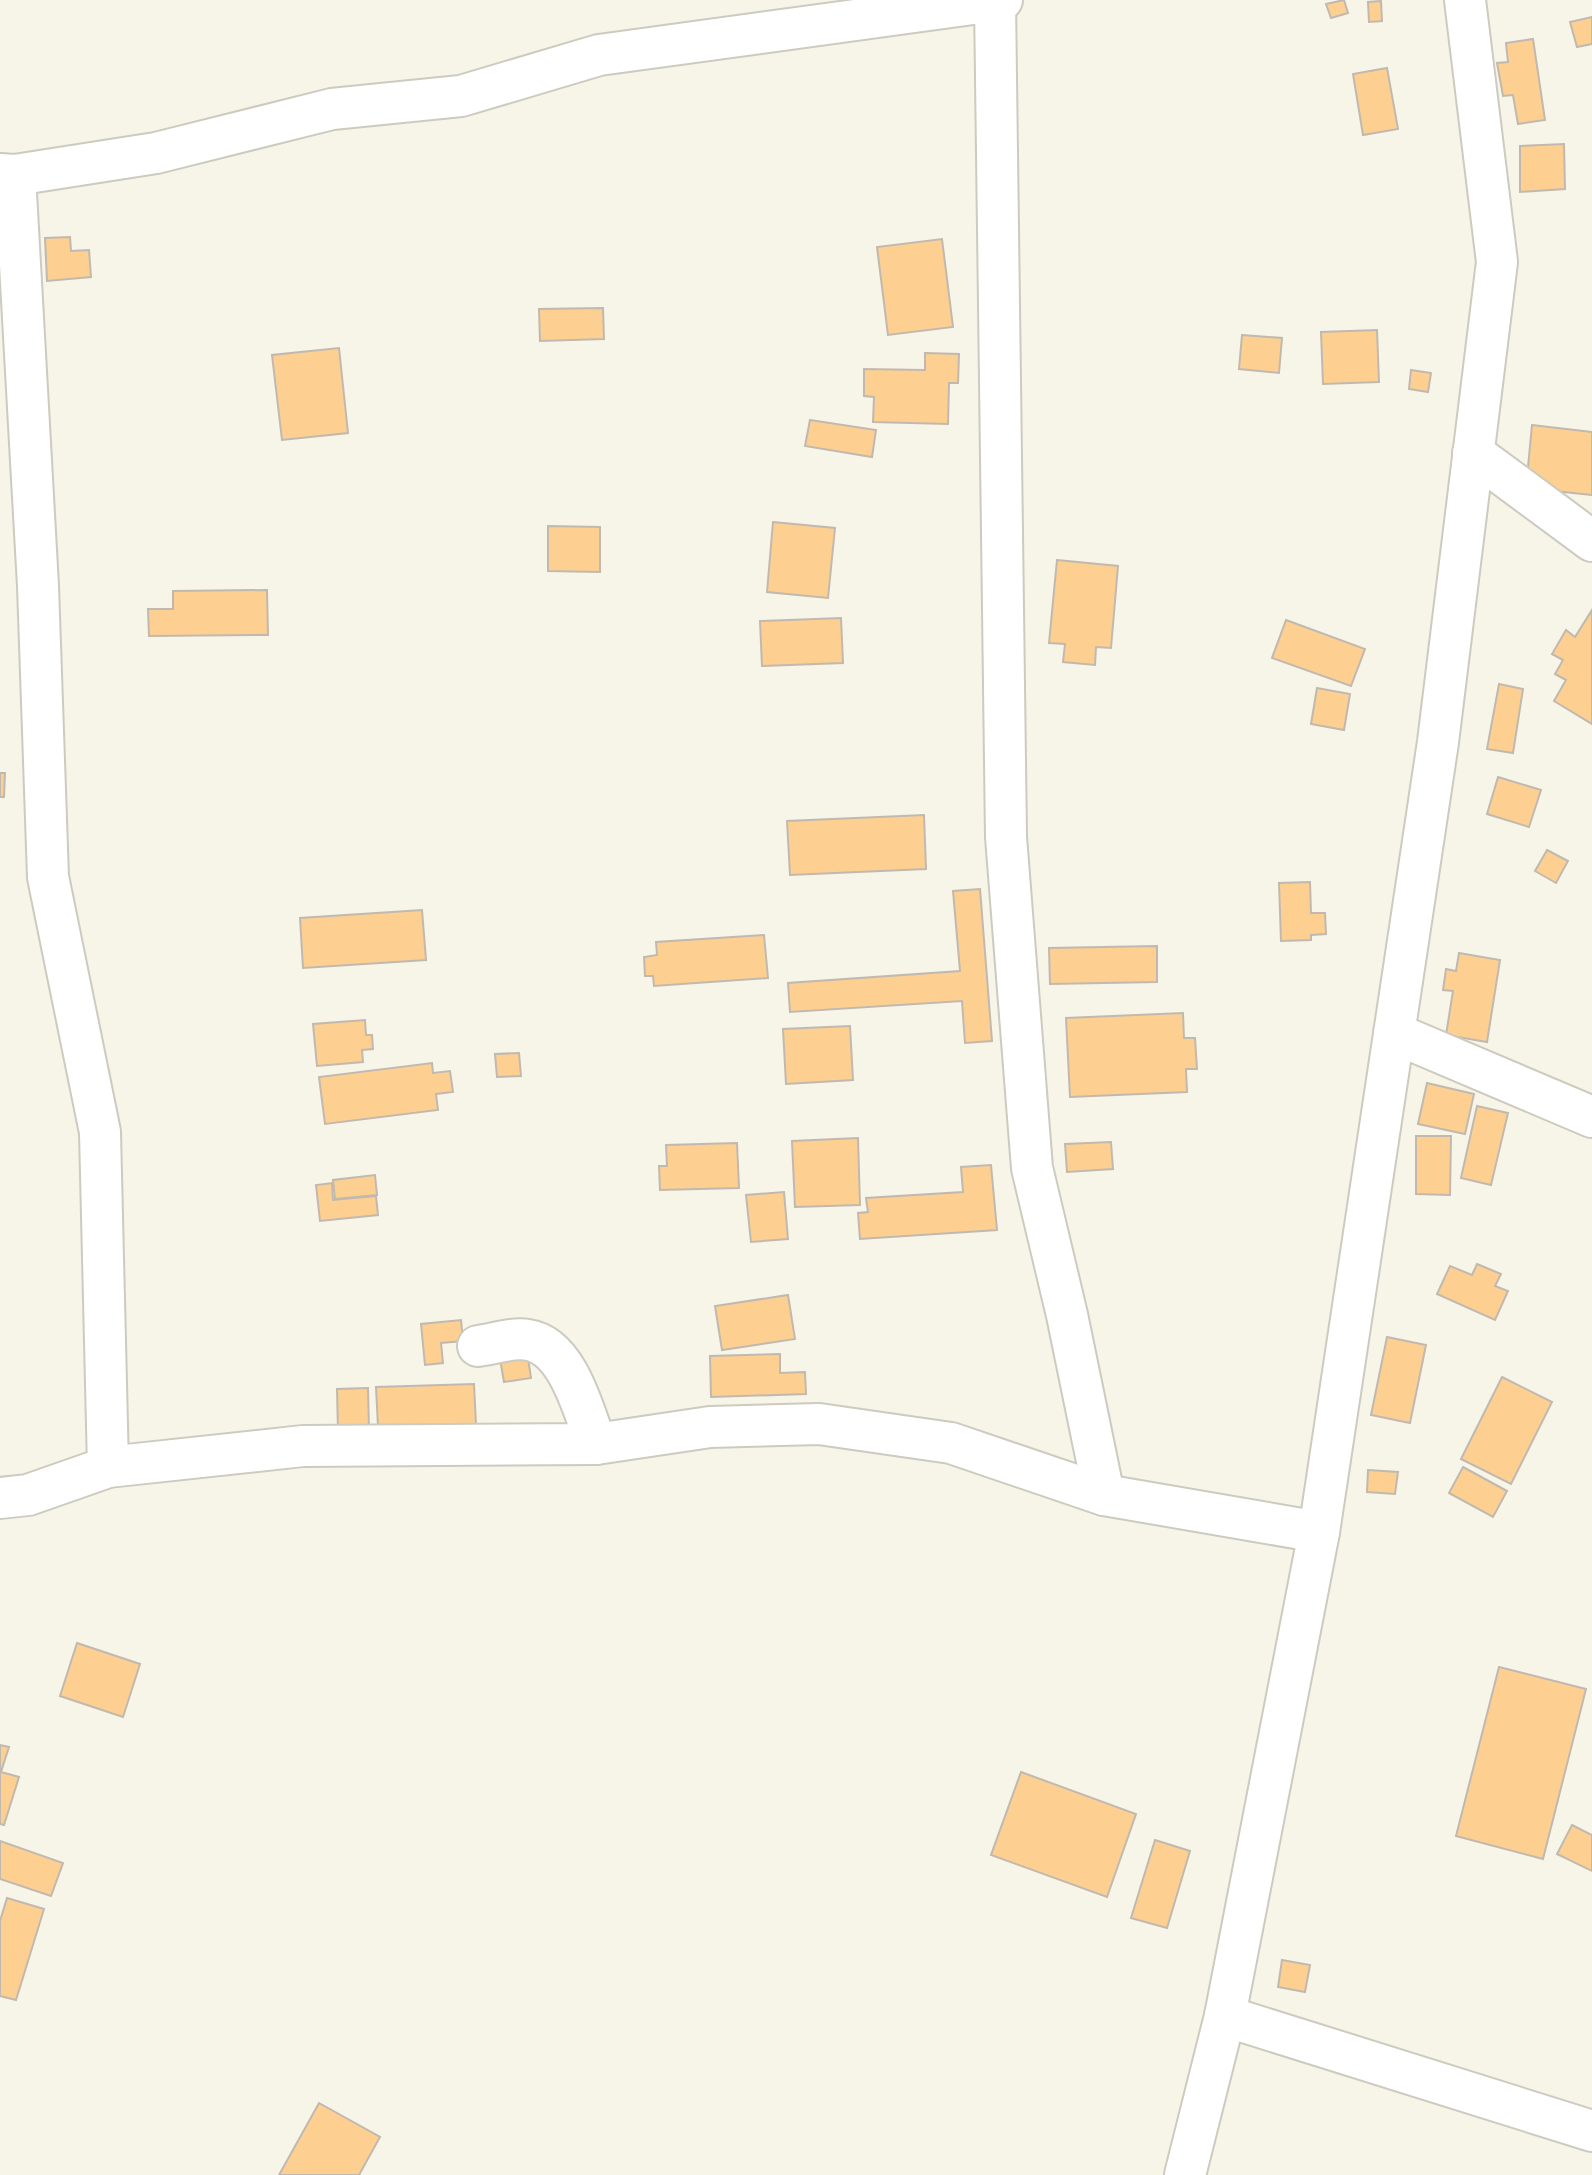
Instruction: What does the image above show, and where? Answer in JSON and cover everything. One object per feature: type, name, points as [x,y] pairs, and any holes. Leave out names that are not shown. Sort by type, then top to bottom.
[{"type":"street","points":[[108,1467],[100,1132],[48,877],[38,586],[8,175],[156,153],[332,109],[461,96],[599,55],[1002,0]]},
{"type":"street","points":[[1185,2175],[1225,2016],[1319,1532],[1438,742],[1497,262],[1465,0]]},
{"type":"street","points":[[995,1],[1006,837],[1032,1168],[1104,1495]]},
{"type":"street","points":[[1473,453],[1592,541]]},
{"type":"street","points":[[1394,1033],[1592,1117]]},
{"type":"street","points":[[478,1346],[525,1339],[540,1343],[558,1358],[596,1444]]},
{"type":"street","points":[[9,1504],[108,1467],[303,1446],[596,1444],[710,1427],[819,1424],[951,1443],[1104,1495],[1319,1532]]},
{"type":"street","points":[[1225,2016],[1592,2131]]},
{"type":"building","points":[[1344,0],[1348,13],[1331,18],[1326,4]]},
{"type":"building","points":[[1381,1],[1382,21],[1369,22],[1368,2]]},
{"type":"building","points":[[1592,17],[1592,44],[1577,47],[1570,22]]},
{"type":"building","points":[[1533,39],[1545,120],[1518,124],[1513,95],[1503,96],[1497,63],[1508,62],[1506,43]]},
{"type":"building","points":[[1387,68],[1398,129],[1363,135],[1353,74]]},
{"type":"building","points":[[1564,144],[1565,189],[1520,192],[1520,146]]},
{"type":"building","points":[[70,237],[71,251],[89,250],[91,277],[47,281],[45,238]]},
{"type":"building","points":[[942,239],[953,327],[888,335],[877,247]]},
{"type":"building","points":[[603,308],[604,339],[540,341],[539,309]]},
{"type":"building","points":[[1377,330],[1379,382],[1323,384],[1321,332]]},
{"type":"building","points":[[1242,335],[1282,338],[1279,373],[1239,369]]},
{"type":"building","points":[[339,348],[348,433],[282,440],[272,355]]},
{"type":"building","points":[[925,353],[959,354],[958,383],[949,383],[948,424],[873,422],[874,397],[864,396],[864,369],[925,370]]},
{"type":"building","points":[[1411,370],[1431,373],[1428,392],[1409,389]]},
{"type":"building","points":[[810,420],[876,430],[872,457],[805,446]]},
{"type":"building","points":[[1532,425],[1592,432],[1592,495],[1526,488]]},
{"type":"building","points":[[773,522],[835,528],[828,598],[767,592]]},
{"type":"building","points":[[548,526],[600,527],[600,572],[548,571]]},
{"type":"building","points":[[1057,560],[1118,566],[1111,648],[1096,647],[1095,665],[1063,662],[1065,644],[1049,643]]},
{"type":"building","points":[[267,590],[268,635],[149,636],[148,609],[173,609],[173,591]]},
{"type":"building","points":[[1592,610],[1592,724],[1554,701],[1566,680],[1555,674],[1563,660],[1552,654],[1566,630],[1575,637]]},
{"type":"building","points":[[841,618],[843,663],[762,666],[760,621]]},
{"type":"building","points":[[1286,620],[1365,649],[1351,686],[1272,658]]},
{"type":"building","points":[[1499,684],[1523,689],[1513,753],[1487,749]]},
{"type":"building","points":[[1317,688],[1350,694],[1344,730],[1311,724]]},
{"type":"building","points":[[0,773],[5,773],[4,797],[0,797]]},
{"type":"building","points":[[1498,777],[1541,790],[1529,827],[1487,814]]},
{"type":"building","points":[[924,815],[926,869],[790,875],[787,821]]},
{"type":"building","points":[[1547,850],[1568,861],[1556,883],[1535,871]]},
{"type":"building","points":[[1310,882],[1311,913],[1325,913],[1326,934],[1311,935],[1311,940],[1281,941],[1279,883]]},
{"type":"building","points":[[980,889],[992,1041],[965,1043],[962,1001],[790,1012],[788,983],[960,971],[953,891]]},
{"type":"building","points":[[422,910],[426,960],[303,968],[300,918]]},
{"type":"building","points":[[764,935],[768,978],[654,986],[653,976],[645,976],[644,957],[657,955],[656,942]]},
{"type":"building","points":[[1157,946],[1157,982],[1050,984],[1049,948]]},
{"type":"building","points":[[1459,953],[1500,960],[1487,1042],[1446,1035],[1453,991],[1443,990],[1446,969],[1456,971]]},
{"type":"building","points":[[1183,1013],[1184,1038],[1195,1038],[1197,1069],[1186,1069],[1187,1092],[1070,1097],[1066,1018]]},
{"type":"building","points":[[365,1020],[366,1035],[372,1035],[373,1049],[362,1050],[363,1062],[317,1066],[313,1024]]},
{"type":"building","points":[[850,1026],[853,1080],[786,1084],[783,1029]]},
{"type":"building","points":[[519,1053],[521,1076],[497,1077],[495,1054]]},
{"type":"building","points":[[432,1063],[433,1073],[450,1071],[453,1092],[436,1094],[438,1110],[325,1124],[319,1077]]},
{"type":"building","points":[[1427,1083],[1474,1094],[1465,1134],[1418,1124]]},
{"type":"building","points":[[1477,1106],[1508,1113],[1491,1185],[1461,1178]]},
{"type":"building","points":[[1416,1136],[1451,1136],[1450,1195],[1416,1194]]},
{"type":"building","points":[[858,1138],[860,1205],[795,1207],[792,1141]]},
{"type":"building","points":[[1111,1142],[1113,1169],[1067,1172],[1065,1144]]},
{"type":"building","points":[[737,1143],[739,1188],[660,1190],[659,1166],[667,1166],[666,1145]]},
{"type":"building","points":[[991,1165],[997,1230],[860,1239],[858,1213],[868,1212],[866,1198],[963,1192],[961,1167]]},
{"type":"building","points":[[375,1175],[377,1195],[335,1199],[333,1180]]},
{"type":"building","points":[[332,1183],[333,1200],[376,1196],[378,1215],[320,1221],[316,1185]]},
{"type":"building","points":[[784,1192],[788,1239],[751,1242],[746,1195]]},
{"type":"building","points":[[1477,1264],[1501,1274],[1495,1286],[1508,1291],[1495,1320],[1437,1294],[1450,1266],[1472,1275]]},
{"type":"building","points":[[788,1295],[795,1339],[722,1350],[715,1306]]},
{"type":"building","points":[[461,1320],[463,1341],[441,1343],[443,1363],[425,1365],[421,1324]]},
{"type":"building","points":[[1387,1337],[1426,1345],[1410,1423],[1371,1415]]},
{"type":"building","points":[[515,1350],[516,1360],[528,1358],[531,1378],[504,1382],[499,1353]]},
{"type":"building","points":[[780,1354],[780,1373],[805,1372],[806,1394],[711,1397],[710,1356]]},
{"type":"building","points":[[1502,1377],[1552,1402],[1511,1484],[1461,1459]]},
{"type":"building","points":[[474,1384],[476,1425],[378,1427],[376,1387]]},
{"type":"building","points":[[368,1388],[369,1430],[338,1432],[337,1389]]},
{"type":"building","points":[[1463,1467],[1507,1491],[1493,1517],[1449,1493]]},
{"type":"building","points":[[1368,1470],[1398,1472],[1395,1494],[1367,1492]]},
{"type":"building","points":[[77,1643],[140,1664],[123,1717],[60,1696]]},
{"type":"building","points":[[1499,1667],[1586,1689],[1543,1859],[1456,1836]]},
{"type":"building","points":[[0,1745],[9,1747],[1,1772],[19,1777],[4,1825],[0,1824]]},
{"type":"building","points":[[1021,1772],[1136,1814],[1107,1897],[991,1855]]},
{"type":"building","points":[[1572,1825],[1592,1835],[1592,1871],[1557,1854]]},
{"type":"building","points":[[1155,1840],[1190,1851],[1167,1928],[1131,1918]]},
{"type":"building","points":[[0,1841],[63,1863],[51,1896],[0,1879]]},
{"type":"building","points":[[7,1898],[44,1909],[16,2000],[0,1996],[0,1921]]},
{"type":"building","points":[[1282,1960],[1310,1965],[1305,1992],[1278,1987]]},
{"type":"building","points":[[319,2103],[380,2137],[359,2175],[279,2175]]}]
